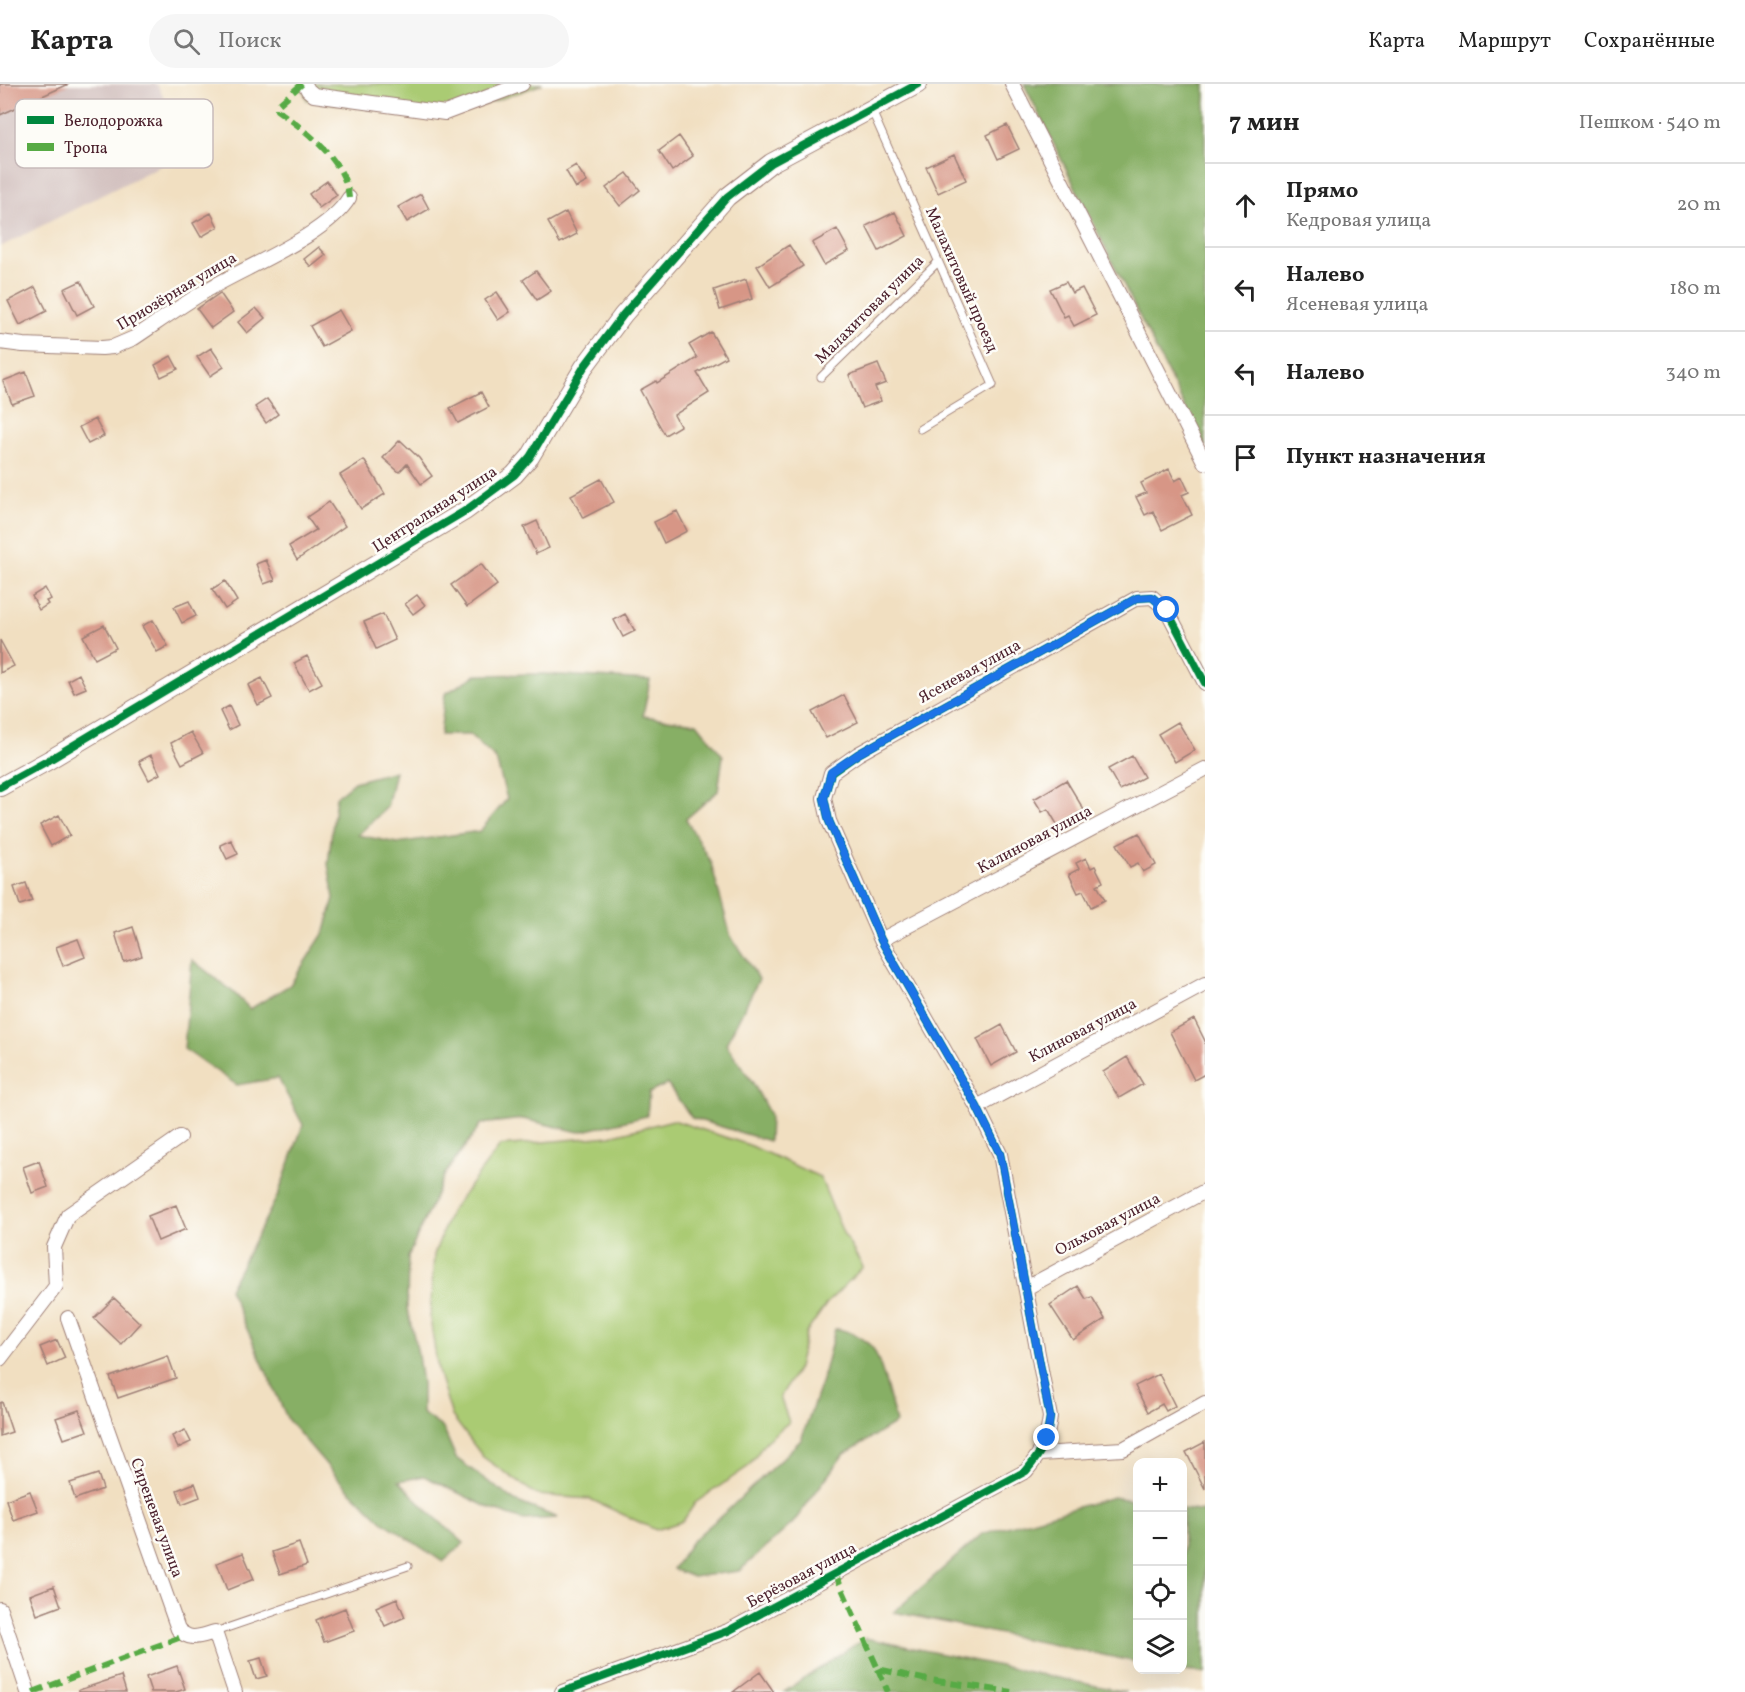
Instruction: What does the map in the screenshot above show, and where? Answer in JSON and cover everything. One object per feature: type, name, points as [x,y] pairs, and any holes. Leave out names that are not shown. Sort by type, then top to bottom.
[{"type":"street","points":[[305,84],[314,94],[445,112],[522,84]]},
{"type":"street","name":"Центральная улица","points":[[0,787],[455,517],[506,482],[530,457],[584,368],[623,315],[727,197],[771,163],[918,84]]},
{"type":"street","points":[[1012,84],[1205,463]]},
{"type":"street","name":"Приозёрная улица","points":[[0,342],[102,348],[122,344],[134,339],[206,290],[306,235],[333,217],[350,198]]},
{"type":"street","name":"Ясеневая улица","points":[[881,940],[829,821],[824,798],[831,772],[858,754],[1137,598],[1152,597],[1167,610],[1205,683]]},
{"type":"street","name":"Калиновая улица","points":[[881,940],[1205,769]]},
{"type":"street","points":[[881,940],[977,1107],[1000,1154],[1050,1417],[1047,1438],[1040,1454],[1123,1449],[1205,1403]]},
{"type":"street","name":"Клиновая улица","points":[[977,1107],[1205,984]]},
{"type":"street","points":[[0,1359],[56,1286],[54,1247],[68,1215],[180,1137]]},
{"type":"street","name":"Ольховая улица","points":[[1026,1288],[1205,1191]]},
{"type":"street","name":"Сиреневая улица","points":[[68,1318],[178,1629],[184,1636],[194,1637],[216,1632]]},
{"type":"street","name":"Берёзовая улица","points":[[562,1692],[728,1631],[1026,1471],[1040,1454]]},
{"type":"street","points":[[0,1609],[28,1692]]},
{"type":"street","points":[[216,1632],[235,1692]]},
{"type":"lane","name":"Малахитовый проезд","points":[[871,109],[993,385],[920,429]]},
{"type":"lane","name":"Малахитовая улица","points":[[821,377],[938,262]]},
{"type":"lane","points":[[216,1632],[408,1566]]},
{"type":"shaded area","points":[[0,84],[157,84],[164,99],[15,99],[15,168],[156,168],[0,247]]},
{"type":"green space","points":[[301,84],[543,84],[446,118],[307,100]]},
{"type":"green space","points":[[1024,84],[1205,84],[1205,447],[1196,430]]},
{"type":"green space","points":[[543,674],[650,680],[643,716],[697,723],[723,756],[718,791],[686,819],[711,863],[731,937],[759,979],[726,1044],[753,1083],[770,1115],[769,1141],[692,1118],[667,1084],[649,1093],[647,1116],[579,1132],[523,1119],[481,1124],[445,1174],[408,1257],[407,1309],[417,1349],[422,1383],[422,1413],[443,1428],[456,1458],[515,1501],[558,1518],[523,1520],[491,1509],[424,1476],[399,1481],[464,1543],[443,1562],[382,1521],[343,1484],[288,1420],[229,1289],[278,1195],[303,1125],[278,1078],[237,1085],[184,1049],[192,960],[232,991],[250,1009],[290,985],[325,931],[334,898],[328,864],[336,797],[354,782],[395,771],[387,807],[358,835],[397,843],[480,831],[507,799],[496,759],[470,735],[440,735],[445,694],[476,675]]},
{"type":"green space","points":[[673,1120],[749,1145],[820,1177],[843,1233],[863,1267],[827,1303],[806,1333],[798,1368],[780,1397],[789,1422],[766,1441],[749,1466],[695,1503],[683,1521],[656,1530],[590,1499],[537,1495],[483,1457],[452,1416],[438,1371],[430,1318],[434,1255],[450,1212],[500,1146],[610,1136]]},
{"type":"green space","points":[[835,1329],[854,1335],[872,1347],[882,1372],[896,1423],[843,1455],[793,1523],[739,1571],[693,1577],[673,1569],[693,1540],[801,1440],[822,1380]]},
{"type":"green space","points":[[1113,1497],[1133,1500],[1133,1661],[894,1612],[982,1534]]},
{"type":"green space","points":[[1187,1510],[1205,1512],[1205,1673],[1187,1671]]},
{"type":"green space","points":[[865,1638],[1126,1692],[784,1692]]},
{"type":"building","points":[[0,84],[69,84],[36,99],[15,99],[15,108],[0,115]]},
{"type":"building","points":[[1007,125],[1019,149],[998,159],[987,135]]},
{"type":"building","points":[[679,136],[693,156],[672,171],[659,151]]},
{"type":"building","points":[[954,154],[966,180],[938,193],[926,167]]},
{"type":"building","points":[[576,165],[587,182],[576,188],[566,171]]},
{"type":"building","points":[[627,173],[640,190],[620,206],[606,188]]},
{"type":"building","points":[[327,181],[337,195],[319,208],[309,194]]},
{"type":"building","points":[[421,194],[429,209],[407,222],[398,207]]},
{"type":"building","points":[[566,212],[577,234],[560,243],[548,222]]},
{"type":"building","points":[[895,212],[907,236],[879,251],[866,226]]},
{"type":"building","points":[[211,213],[218,227],[201,237],[193,223]]},
{"type":"building","points":[[837,229],[849,251],[824,265],[812,243]]},
{"type":"building","points":[[789,245],[803,266],[770,287],[757,266]]},
{"type":"building","points":[[319,247],[326,255],[311,267],[304,259]]},
{"type":"building","points":[[536,271],[551,291],[537,300],[523,280]]},
{"type":"building","points":[[746,279],[752,299],[720,310],[714,290]]},
{"type":"building","points":[[81,281],[94,306],[77,315],[64,289]]},
{"type":"building","points":[[1066,282],[1072,293],[1082,288],[1096,315],[1074,326],[1068,315],[1064,317],[1050,289]]},
{"type":"building","points":[[35,287],[47,311],[20,325],[8,301]]},
{"type":"building","points":[[497,292],[510,312],[498,320],[485,300]]},
{"type":"building","points":[[220,293],[233,312],[211,328],[197,309]]},
{"type":"building","points":[[256,308],[265,318],[247,333],[238,322]]},
{"type":"building","points":[[339,310],[351,331],[322,347],[310,326]]},
{"type":"building","points":[[711,332],[726,357],[697,373],[709,393],[674,415],[680,426],[665,435],[640,390],[656,381],[657,383],[697,358],[689,345]]},
{"type":"building","points":[[211,348],[224,367],[210,376],[197,357]]},
{"type":"building","points":[[171,356],[178,369],[161,377],[155,365]]},
{"type":"building","points":[[878,364],[886,383],[875,387],[881,401],[862,408],[849,375]]},
{"type":"building","points":[[26,372],[35,396],[12,404],[3,381]]},
{"type":"building","points":[[481,392],[489,407],[458,423],[450,408]]},
{"type":"building","points":[[267,399],[278,414],[266,423],[255,407]]},
{"type":"building","points":[[95,419],[104,436],[88,444],[79,427]]},
{"type":"building","points":[[400,440],[419,458],[432,476],[421,484],[407,464],[399,472],[383,458]]},
{"type":"building","points":[[364,460],[385,494],[361,509],[340,475]]},
{"type":"building","points":[[1169,469],[1175,481],[1182,477],[1189,492],[1182,495],[1192,515],[1162,530],[1153,511],[1145,515],[1136,497],[1146,493],[1141,483]]},
{"type":"building","points":[[601,479],[614,502],[583,518],[571,495]]},
{"type":"building","points":[[329,502],[345,526],[297,560],[289,546],[316,530],[307,517]]},
{"type":"building","points":[[677,511],[687,531],[664,543],[654,522]]},
{"type":"building","points":[[537,521],[549,548],[536,554],[524,527]]},
{"type":"building","points":[[266,560],[275,580],[264,584],[256,564]]},
{"type":"building","points":[[481,564],[497,585],[467,607],[451,585]]},
{"type":"building","points":[[225,581],[237,601],[225,609],[212,589]]},
{"type":"building","points":[[45,588],[51,599],[46,601],[48,604],[39,610],[32,596]]},
{"type":"building","points":[[417,595],[425,605],[413,614],[405,604]]},
{"type":"building","points":[[189,601],[196,616],[182,623],[174,607]]},
{"type":"building","points":[[383,614],[395,640],[376,649],[364,622]]},
{"type":"building","points":[[625,614],[635,631],[623,637],[614,620]]},
{"type":"building","points":[[153,620],[168,646],[157,652],[142,626]]},
{"type":"building","points":[[104,625],[116,648],[95,659],[83,636]]},
{"type":"building","points":[[0,640],[14,666],[0,673]]},
{"type":"building","points":[[307,656],[322,683],[309,690],[294,663]]},
{"type":"building","points":[[79,674],[86,688],[74,693],[68,680]]},
{"type":"building","points":[[262,678],[272,698],[258,705],[248,685]]},
{"type":"building","points":[[844,695],[858,722],[826,738],[812,712]]},
{"type":"building","points":[[229,706],[238,725],[229,730],[220,711]]},
{"type":"building","points":[[1178,722],[1195,750],[1175,762],[1158,734]]},
{"type":"building","points":[[191,732],[203,753],[182,764],[171,743]]},
{"type":"building","points":[[151,755],[160,774],[149,780],[139,761]]},
{"type":"building","points":[[1132,756],[1144,777],[1120,790],[1108,769]]},
{"type":"building","points":[[1066,780],[1084,810],[1058,826],[1048,809],[1042,812],[1034,799]]},
{"type":"building","points":[[59,815],[70,835],[51,846],[40,825]]},
{"type":"building","points":[[1139,833],[1156,865],[1143,872],[1138,863],[1130,867],[1117,844]]},
{"type":"building","points":[[231,840],[238,854],[227,859],[220,845]]},
{"type":"building","points":[[1086,858],[1091,868],[1095,866],[1103,882],[1097,885],[1105,900],[1091,907],[1083,891],[1078,893],[1069,874],[1079,869],[1076,863]]},
{"type":"building","points":[[26,883],[32,901],[20,905],[14,887]]},
{"type":"building","points":[[133,927],[142,956],[124,962],[115,933]]},
{"type":"building","points":[[78,939],[85,957],[63,966],[56,947]]},
{"type":"building","points":[[1194,1019],[1205,1041],[1205,1074],[1194,1080],[1170,1032]]},
{"type":"building","points":[[1002,1025],[1016,1052],[991,1066],[977,1039]]},
{"type":"building","points":[[1127,1057],[1143,1084],[1119,1098],[1103,1072]]},
{"type":"building","points":[[39,1161],[48,1187],[32,1193],[23,1167]]},
{"type":"building","points":[[176,1205],[186,1229],[158,1241],[148,1216]]},
{"type":"building","points":[[1078,1286],[1086,1299],[1092,1297],[1105,1319],[1073,1340],[1050,1305]]},
{"type":"building","points":[[114,1298],[140,1323],[121,1344],[94,1318]]},
{"type":"building","points":[[57,1340],[65,1358],[48,1366],[40,1347]]},
{"type":"building","points":[[168,1356],[176,1378],[118,1398],[110,1377]]},
{"type":"building","points":[[1159,1374],[1175,1406],[1166,1411],[1162,1404],[1148,1412],[1135,1386]]},
{"type":"building","points":[[2,1402],[12,1432],[0,1436],[0,1403]]},
{"type":"building","points":[[79,1410],[87,1431],[64,1439],[56,1418]]},
{"type":"building","points":[[185,1430],[191,1442],[178,1448],[172,1436]]},
{"type":"building","points":[[1205,1442],[1205,1489],[1186,1452]]},
{"type":"building","points":[[98,1474],[103,1489],[75,1499],[70,1483]]},
{"type":"building","points":[[195,1483],[200,1497],[182,1504],[177,1490]]},
{"type":"building","points":[[30,1491],[38,1511],[13,1520],[6,1500]]},
{"type":"building","points":[[299,1543],[307,1565],[280,1574],[272,1552]]},
{"type":"building","points":[[243,1553],[254,1579],[227,1590],[217,1563]]},
{"type":"building","points":[[54,1586],[61,1606],[37,1615],[30,1595]]},
{"type":"building","points":[[397,1598],[405,1617],[385,1626],[376,1607]]},
{"type":"building","points":[[345,1608],[354,1631],[324,1642],[316,1620]]},
{"type":"building","points":[[261,1658],[267,1676],[256,1679],[250,1661]]},
{"type":"building","points":[[177,1666],[185,1689],[176,1692],[151,1692],[146,1677]]},
{"type":"building","points":[[760,1672],[774,1692],[733,1692]]},
{"type":"building","points":[[121,1676],[126,1692],[79,1692],[79,1690]]},
{"type":"marked path","points":[[302,84],[279,104],[277,110],[312,137],[333,159],[341,171],[349,198]]},
{"type":"marked path","points":[[835,1573],[878,1669],[923,1679],[1011,1692]]},
{"type":"marked path","points":[[33,1692],[184,1636]]},
{"type":"marked path","points":[[878,1669],[888,1692]]},
{"type":"cycle path","points":[[0,787],[465,511],[514,475],[530,457],[584,367],[623,315],[727,197],[771,163],[918,84]]},
{"type":"cycle path","points":[[562,1692],[728,1631],[1026,1471],[1036,1458],[1043,1446],[1050,1417],[1000,1154],[977,1107],[881,940],[829,821],[824,798],[831,773],[858,754],[1137,598],[1152,597],[1167,610],[1205,683]]},
{"type":"route","points":[[1047,1438],[1050,1417],[1000,1154],[977,1107],[881,940],[829,821],[824,798],[831,772],[858,754],[1137,598],[1152,597],[1167,610]]}]
